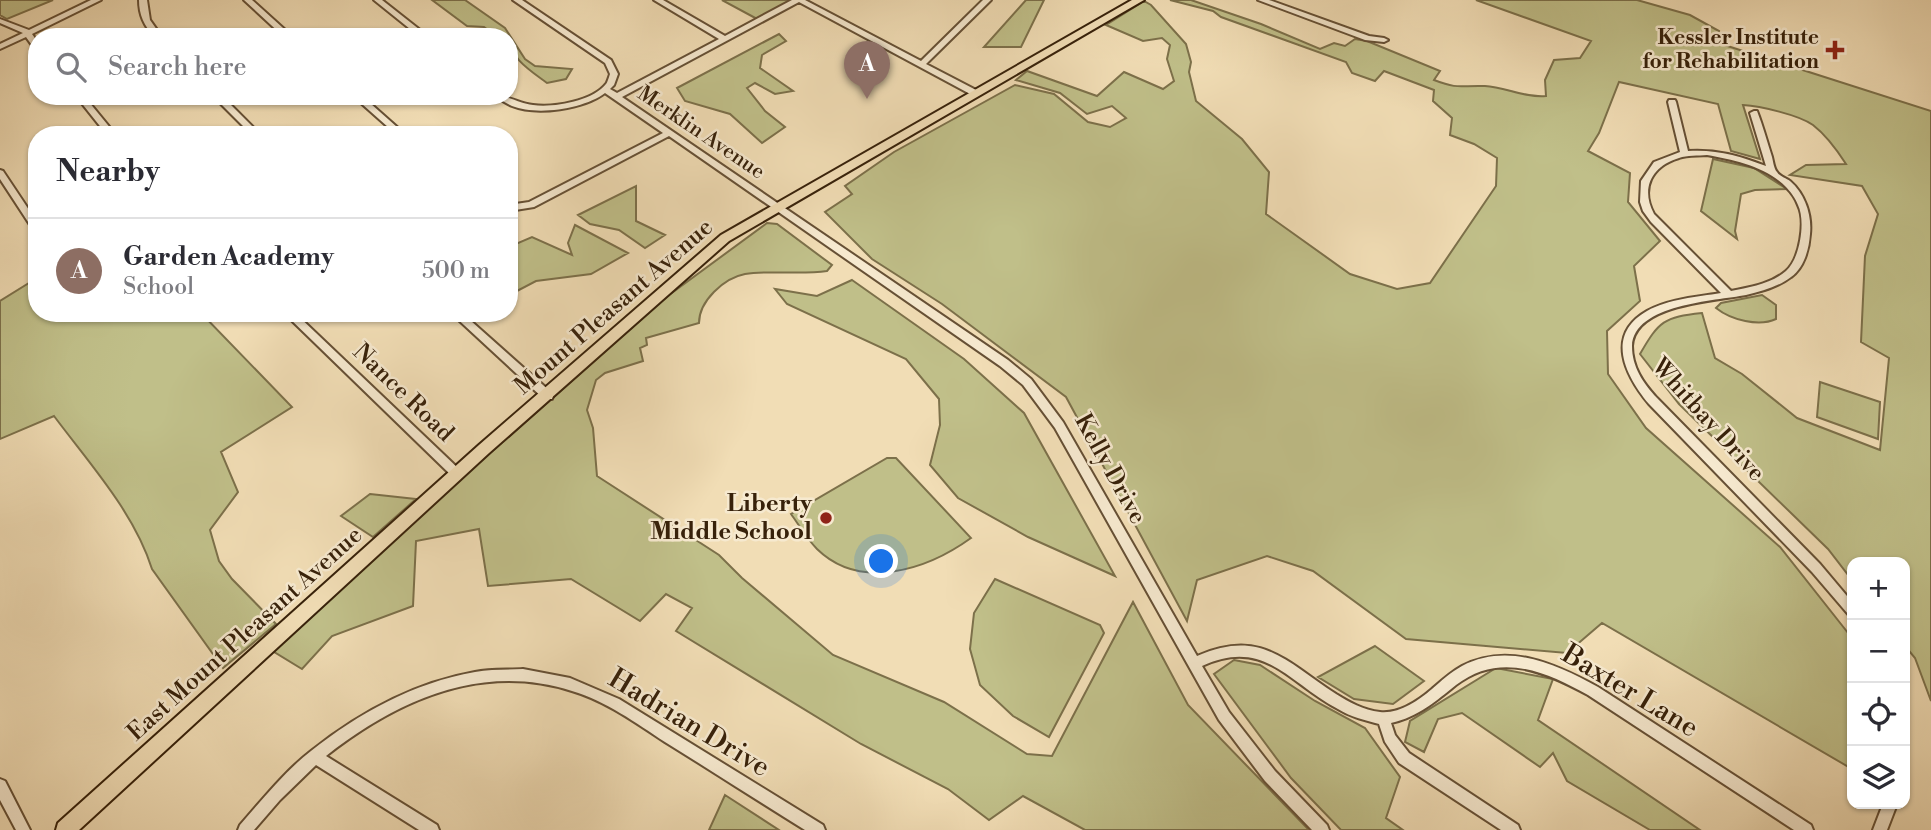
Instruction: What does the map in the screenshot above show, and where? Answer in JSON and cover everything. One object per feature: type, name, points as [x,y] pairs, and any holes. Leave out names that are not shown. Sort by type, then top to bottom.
[{"type":"main road","name":"Mount Pleasant Avenue","points":[[457,474],[724,238],[1139,0]]},
{"type":"main road","name":"East Mount Pleasant Avenue","points":[[65,830],[457,474]]},
{"type":"street","points":[[39,28],[97,0]]},
{"type":"street","points":[[143,0],[142,14],[150,28]]},
{"type":"street","points":[[248,0],[279,28]]},
{"type":"street","points":[[378,0],[414,28]]},
{"type":"street","points":[[515,105],[548,109],[580,102],[605,89],[614,75],[608,62],[517,0]]},
{"type":"street","points":[[658,0],[725,39]]},
{"type":"street","points":[[616,97],[799,0],[975,93]]},
{"type":"street","points":[[921,65],[987,0]]},
{"type":"street","points":[[1262,0],[1368,38],[1384,40]]},
{"type":"street","points":[[0,21],[27,34]]},
{"type":"street","points":[[0,47],[27,34]]},
{"type":"street","name":"Merklin Avenue","points":[[605,89],[777,206]]},
{"type":"street","points":[[1672,102],[1684,153]]},
{"type":"street","points":[[87,105],[105,126]]},
{"type":"street","points":[[227,105],[248,126]]},
{"type":"street","points":[[367,105],[392,126]]},
{"type":"street","points":[[1754,113],[1772,171]]},
{"type":"street","points":[[518,207],[531,205],[669,133]]},
{"type":"street","name":"Whitbay Drive","points":[[1728,294],[1654,220],[1643,200],[1642,192],[1649,169],[1660,160],[1684,153],[1729,156],[1772,171],[1798,192],[1807,209],[1801,257],[1794,270],[1763,288],[1644,314],[1629,334],[1627,358],[1632,371],[1653,401],[1816,568],[1847,604]]},
{"type":"street","points":[[0,173],[28,215]]},
{"type":"street","name":"Kelly Drive","points":[[777,206],[1004,363],[1027,382],[1059,425],[1224,716],[1270,776],[1322,830]]},
{"type":"street","name":"Nance Road","points":[[298,322],[457,474]]},
{"type":"street","points":[[466,322],[548,396]]},
{"type":"street","points":[[1193,664],[1232,650],[1255,652],[1280,663],[1343,707],[1360,714],[1383,718],[1390,738],[1404,758],[1513,830]]},
{"type":"street","name":"Baxter Lane","points":[[1383,718],[1406,713],[1421,705],[1455,678],[1481,665],[1519,662],[1538,665],[1562,673],[1593,691],[1805,830]]},
{"type":"street","name":"Hadrian Drive","points":[[245,830],[262,808],[314,756],[344,733],[385,708],[430,690],[470,679],[503,675],[543,677],[600,696],[817,830]]},
{"type":"street","points":[[314,756],[432,830]]},
{"type":"street","points":[[0,786],[23,830]]},
{"type":"street","points":[[1880,830],[1888,809]]},
{"type":"shaded area","points":[[0,0],[53,0],[7,19],[0,15]]},
{"type":"shaded area","points":[[432,0],[465,0],[505,28],[467,26]]},
{"type":"shaded area","points":[[722,0],[797,0],[759,20]]},
{"type":"shaded area","points":[[1026,0],[1044,0],[1021,47],[984,47]]},
{"type":"shaded area","points":[[1170,0],[1191,0],[1261,24],[1320,49],[1334,43],[1345,46],[1355,39],[1367,41],[1440,71],[1434,80],[1449,85],[1493,87],[1546,96],[1545,80],[1554,60],[1580,58],[1591,41],[1476,0],[1637,0],[1690,15],[1719,31],[1715,42],[1931,111],[1931,701],[1915,658],[1910,652],[1910,557],[1847,557],[1847,574],[1828,549],[1679,404],[1640,354],[1652,334],[1664,323],[1679,316],[1702,313],[1715,358],[1742,374],[1797,418],[1880,450],[1889,358],[1861,342],[1865,256],[1878,214],[1862,186],[1790,175],[1806,165],[1846,164],[1827,138],[1807,121],[1743,105],[1760,159],[1731,151],[1718,104],[1619,82],[1599,133],[1588,151],[1630,173],[1628,202],[1660,241],[1634,266],[1640,301],[1607,331],[1608,374],[1646,428],[1780,547],[1847,632],[1847,766],[1602,623],[1567,653],[1406,639],[1313,571],[1267,556],[1197,580],[1187,621],[1066,397],[942,304],[872,259],[825,212],[852,194],[845,186],[894,152],[1015,85],[1054,94],[1088,122],[1110,127],[1126,118],[1112,106],[1087,114],[1060,93],[1016,80],[1027,71],[1097,96],[1124,72],[1163,89],[1174,81],[1167,59],[1170,45],[1162,38],[1143,41],[1106,25],[1144,1],[1151,5],[1186,44],[1196,101],[1242,139],[1269,172],[1266,214],[1350,274],[1397,289],[1430,283],[1496,186],[1497,158],[1474,144],[1450,135],[1452,118],[1433,101],[1434,90],[1384,71],[1375,81],[1352,73],[1346,62],[1221,17],[1213,11]]},
{"type":"shaded area","points":[[779,34],[786,41],[762,55],[760,68],[793,91],[775,94],[755,83],[747,88],[765,111],[785,127],[762,143],[730,114],[685,101],[677,88]]},
{"type":"shaded area","points":[[518,48],[525,59],[535,66],[572,69],[566,79],[547,83],[518,59]]},
{"type":"shaded area","points":[[1713,159],[1754,168],[1787,189],[1755,190],[1741,194],[1735,231],[1737,239],[1701,211]]},
{"type":"shaded area","points":[[636,186],[636,221],[665,235],[645,248],[619,230],[590,224],[578,215]]},
{"type":"shaded area","points":[[767,223],[777,224],[832,265],[827,271],[737,276],[721,285],[708,299],[699,323],[646,338],[647,345],[640,348],[643,361],[605,373],[596,380],[587,410],[593,428],[597,476],[719,555],[742,578],[833,655],[944,702],[1027,754],[1052,756],[1133,602],[1188,705],[1309,830],[1085,830],[1023,796],[989,820],[948,789],[861,744],[676,631],[692,608],[666,594],[640,621],[571,579],[488,586],[479,529],[416,541],[413,606],[332,636],[302,669],[271,650],[414,518],[665,298]]},
{"type":"shaded area","points":[[575,225],[628,253],[591,274],[536,281],[518,290],[518,243],[532,237],[572,255],[568,243]]},
{"type":"shaded area","points":[[852,280],[964,359],[1024,413],[1115,576],[1028,537],[958,498],[930,465],[940,425],[939,399],[906,359],[787,304],[775,289],[817,296]]},
{"type":"shaded area","points":[[28,284],[28,322],[210,322],[292,407],[221,452],[238,492],[210,530],[219,561],[232,579],[276,624],[223,668],[152,569],[122,508],[54,416],[0,439],[0,301]]},
{"type":"shaded area","points":[[1762,295],[1776,305],[1776,319],[1745,321],[1716,308],[1721,303]]},
{"type":"shaded area","points":[[1820,382],[1880,402],[1878,439],[1817,417]]},
{"type":"shaded area","points":[[887,458],[896,458],[971,538],[935,559],[915,566],[874,573],[854,570],[834,562],[817,549],[791,514]]},
{"type":"shaded area","points":[[370,494],[416,499],[373,537],[341,516]]},
{"type":"shaded area","points":[[995,579],[1100,625],[1104,633],[1049,737],[1013,716],[980,685],[970,649],[974,613]]},
{"type":"shaded area","points":[[1375,646],[1424,681],[1393,704],[1354,699],[1318,677]]},
{"type":"shaded area","points":[[1234,660],[1260,665],[1315,701],[1365,728],[1400,777],[1386,818],[1403,830],[1341,830],[1291,778],[1214,674]]},
{"type":"shaded area","points":[[1496,668],[1553,679],[1538,720],[1700,830],[1650,830],[1567,781],[1553,753],[1540,767],[1462,713],[1438,719],[1424,752],[1405,742],[1410,721]]},
{"type":"shaded area","points":[[725,795],[779,830],[709,830]]},
{"type":"place","name":"Kessler Institute for Rehabilitation","points":[[1835,50]]},
{"type":"place","name":"Garden Academy","points":[[867,99]]},
{"type":"place","name":"Liberty Middle School","points":[[826,518]]}]
